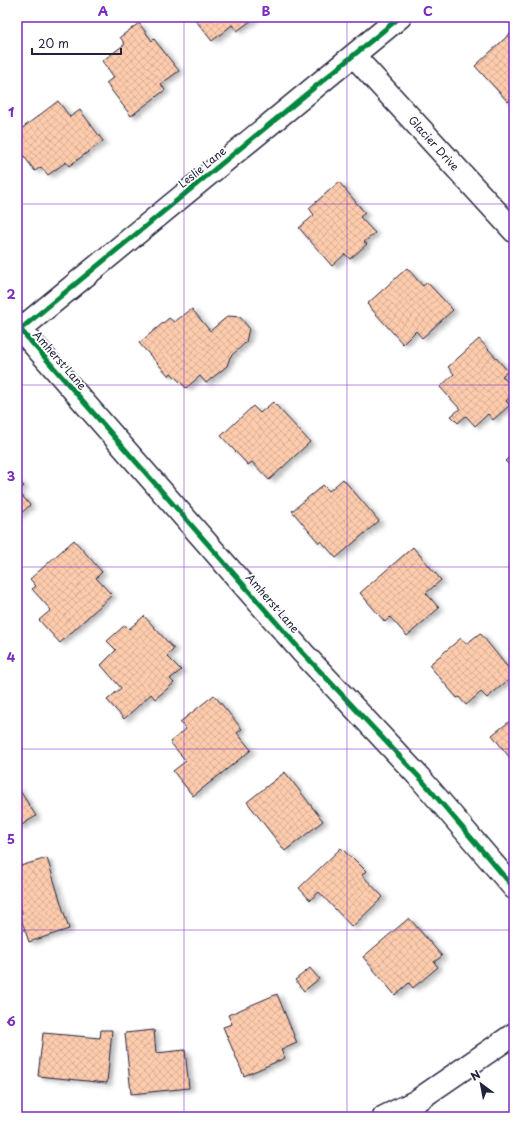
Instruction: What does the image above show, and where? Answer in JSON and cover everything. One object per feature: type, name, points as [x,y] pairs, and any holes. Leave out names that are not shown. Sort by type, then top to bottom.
[{"type":"street","name":"Leslie Lane","points":[[18,330],[400,17]]},
{"type":"street","name":"Glacier Drive","points":[[354,56],[514,231]]},
{"type":"street","name":"Amherst Lane","points":[[18,330],[303,653],[420,778],[514,888]]},
{"type":"street","points":[[384,1117],[414,1102],[514,1034]]},
{"type":"building","points":[[193,17],[256,17],[237,31],[232,25],[212,41]]},
{"type":"building","points":[[139,23],[152,41],[154,39],[179,71],[161,84],[165,90],[131,116],[106,83],[114,77],[102,61],[125,44],[120,37]]},
{"type":"building","points":[[514,30],[514,96],[508,102],[475,66]]},
{"type":"building","points":[[58,101],[70,117],[80,110],[103,141],[69,166],[66,162],[48,175],[41,167],[35,171],[17,147],[17,132]]},
{"type":"building","points":[[339,182],[365,213],[360,217],[375,233],[364,242],[367,244],[350,259],[345,254],[332,266],[299,228],[314,215],[309,208]]},
{"type":"building","points":[[407,268],[423,286],[427,282],[453,310],[422,338],[416,331],[403,344],[367,304]]},
{"type":"building","points":[[192,309],[210,331],[228,316],[240,317],[249,328],[246,342],[230,357],[227,366],[206,383],[200,376],[186,388],[171,373],[169,376],[139,343],[169,318],[174,322]]},
{"type":"building","points":[[479,339],[508,371],[502,376],[514,389],[514,393],[506,401],[510,405],[493,420],[488,414],[475,426],[466,416],[458,423],[451,416],[460,409],[440,387],[454,374],[448,367]]},
{"type":"building","points":[[273,402],[310,442],[269,480],[252,462],[248,465],[221,436],[253,406],[260,413]]},
{"type":"building","points":[[514,452],[514,470],[505,461]]},
{"type":"building","points":[[17,479],[24,486],[18,491],[30,505],[17,517]]},
{"type":"building","points":[[343,479],[379,521],[336,558],[321,541],[319,543],[292,511],[323,485],[329,491]]},
{"type":"building","points":[[74,540],[102,572],[96,578],[112,595],[60,643],[39,620],[51,610],[32,589],[36,586],[30,579]]},
{"type":"building","points":[[413,547],[441,580],[426,593],[439,608],[407,636],[390,617],[385,622],[360,593]]},
{"type":"building","points":[[144,616],[174,649],[167,656],[181,670],[170,679],[174,683],[155,699],[151,694],[124,719],[107,700],[121,688],[101,665],[116,650],[107,641],[125,625],[129,629]]},
{"type":"building","points":[[480,633],[514,675],[487,698],[481,692],[466,705],[459,697],[457,698],[429,665],[461,638],[466,644]]},
{"type":"building","points":[[214,695],[242,729],[237,733],[251,750],[193,796],[173,771],[186,761],[170,742],[186,729],[180,722]]},
{"type":"building","points":[[514,718],[514,763],[492,735]]},
{"type":"building","points":[[285,772],[323,821],[285,851],[247,802]]},
{"type":"building","points":[[17,786],[36,816],[17,828]]},
{"type":"building","points":[[341,848],[366,871],[362,875],[383,897],[352,927],[319,892],[310,900],[299,888]]},
{"type":"building","points":[[47,858],[69,929],[29,942],[19,913],[22,913],[17,897],[17,867]]},
{"type":"building","points":[[409,918],[442,956],[434,962],[438,967],[413,988],[409,983],[395,995],[363,957]]},
{"type":"building","points":[[310,968],[319,979],[304,991],[295,980]]},
{"type":"building","points":[[277,994],[297,1043],[281,1050],[285,1058],[244,1076],[223,1027],[232,1024],[228,1015]]},
{"type":"building","points":[[101,1030],[112,1030],[107,1083],[38,1076],[43,1033],[100,1038]]},
{"type":"building","points":[[154,1030],[156,1053],[185,1050],[189,1088],[131,1094],[125,1033]]},
{"type":"cycle path","points":[[17,332],[400,17]]},
{"type":"cycle path","points":[[20,329],[303,653],[420,778],[514,888]]}]
